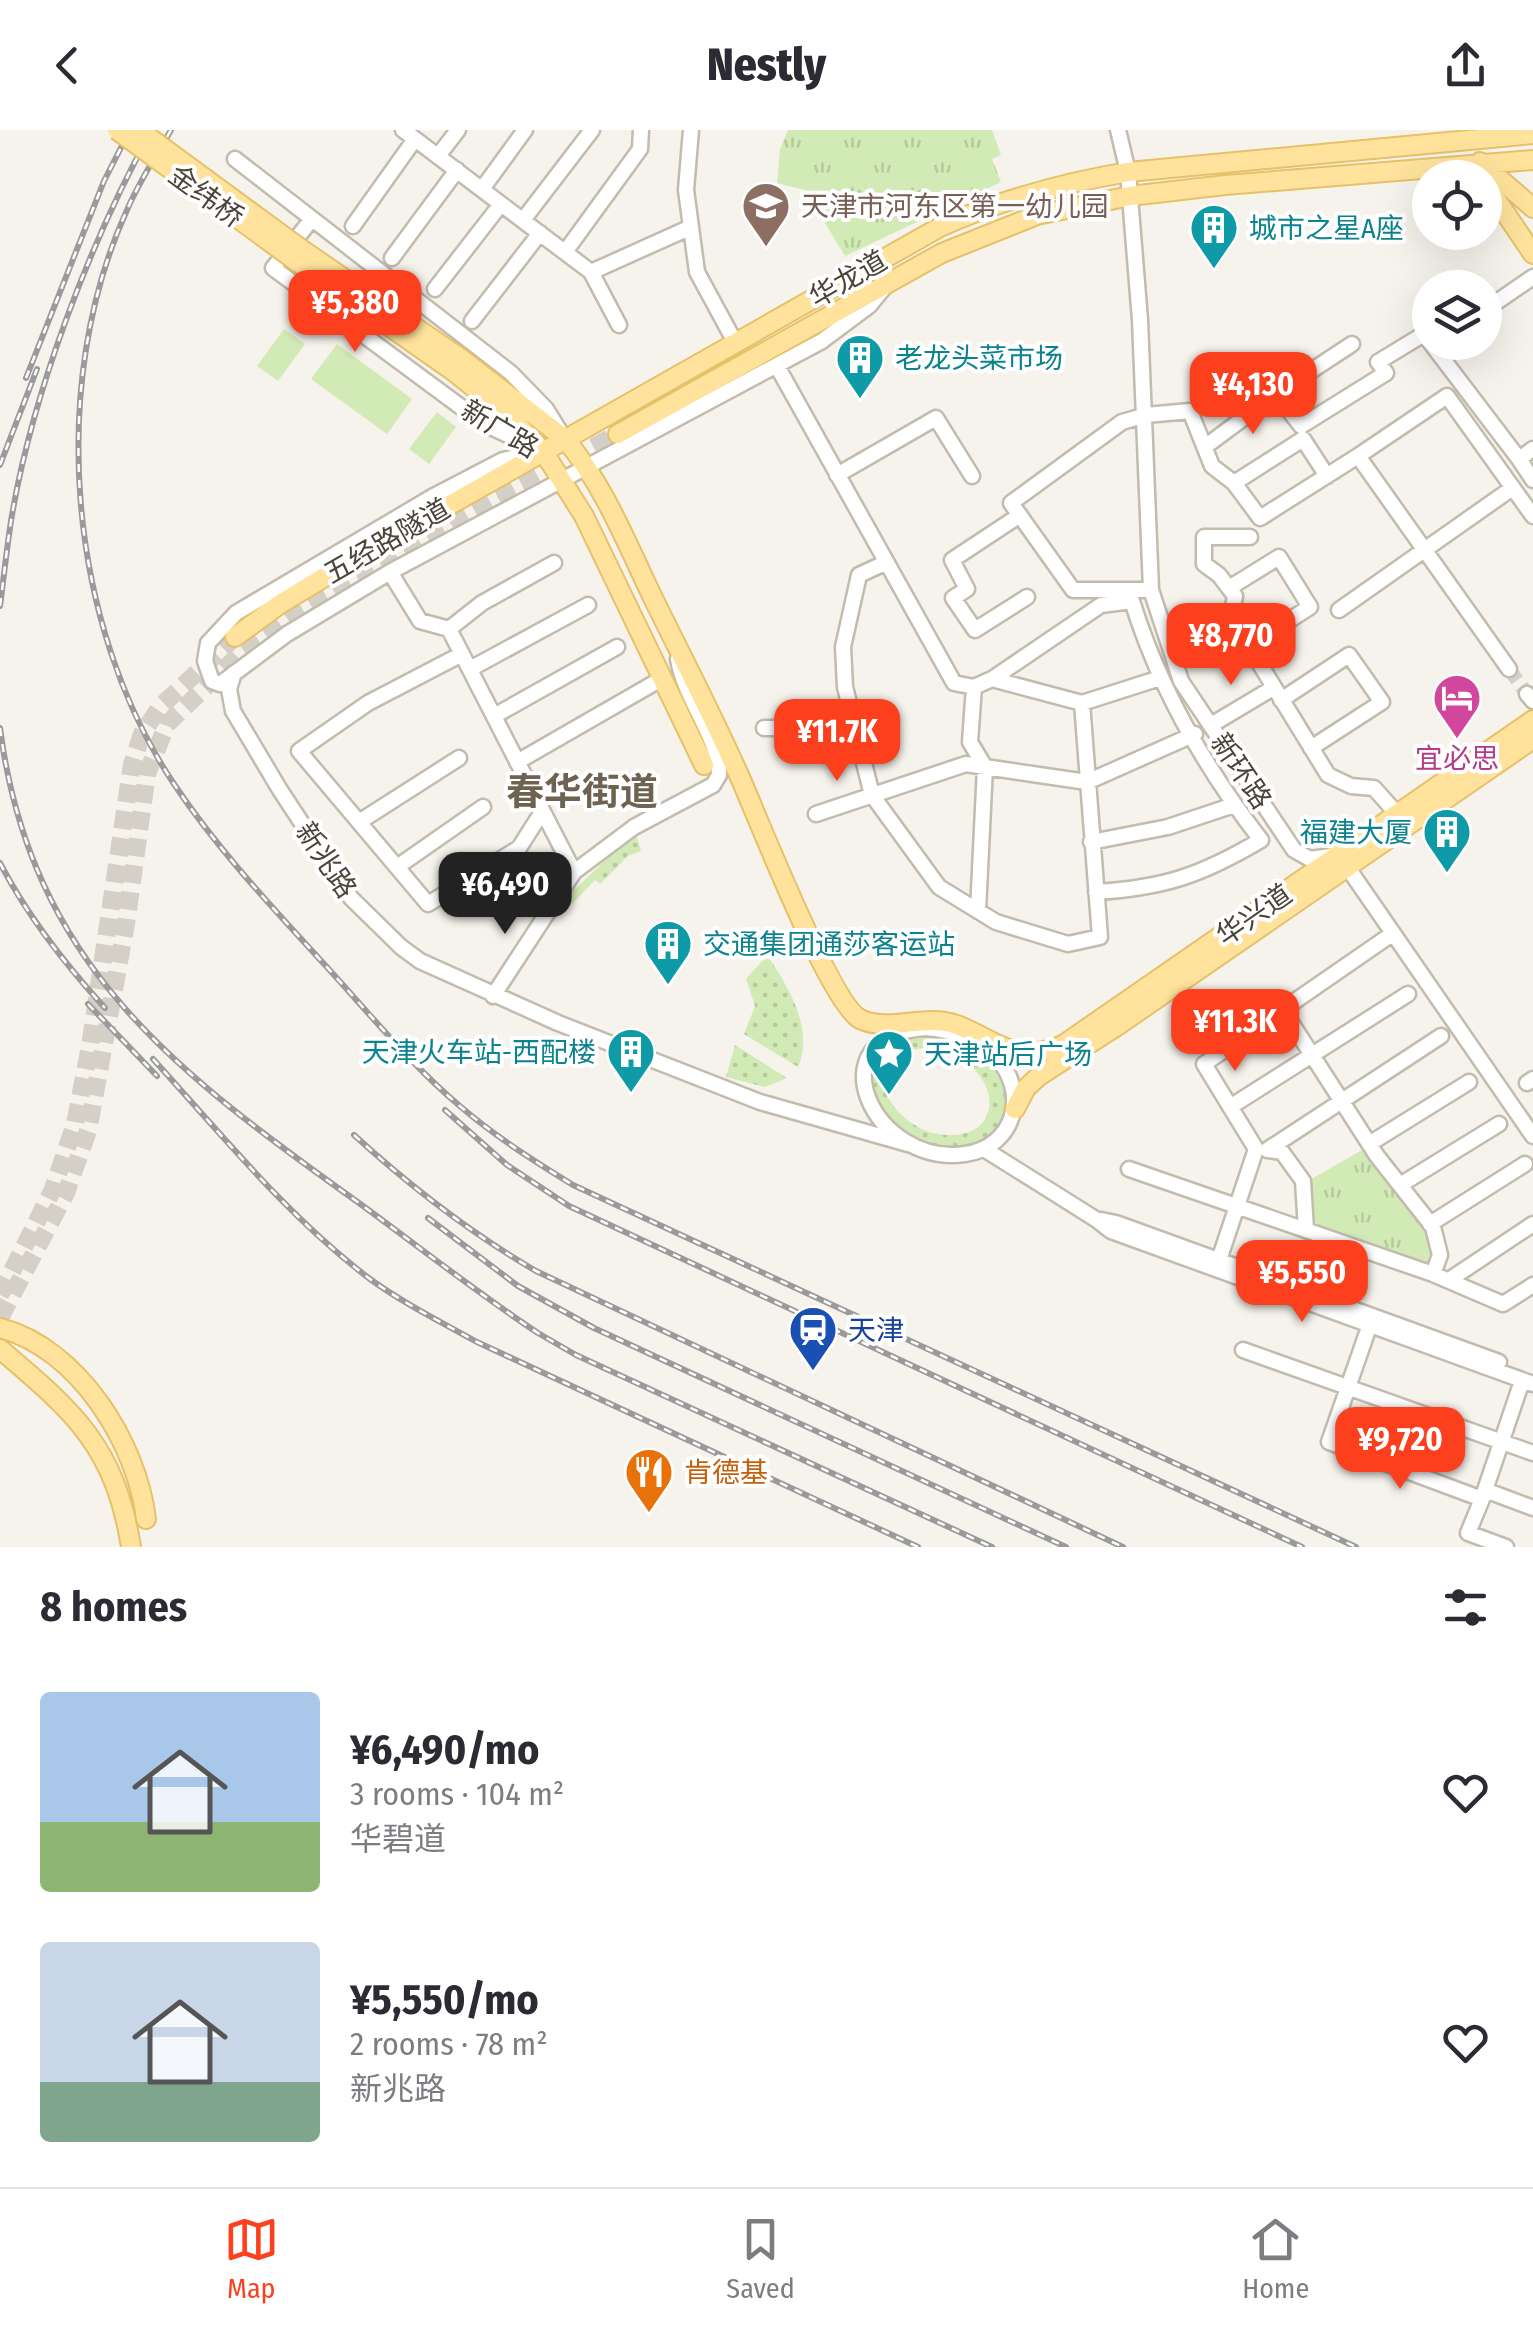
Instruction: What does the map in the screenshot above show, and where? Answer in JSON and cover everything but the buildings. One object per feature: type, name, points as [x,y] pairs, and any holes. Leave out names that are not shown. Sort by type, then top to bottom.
[{"type":"main road","name":"金纬桥","points":[[117,130],[300,256]]},
{"type":"main road","name":"金纬桥","points":[[139,130],[300,256]]},
{"type":"main road","points":[[1484,134],[1501,160]]},
{"type":"main road","name":"华龙道","points":[[544,452],[952,221],[1027,194],[1128,172],[1372,147],[1470,159],[1484,134],[1533,134]]},
{"type":"main road","points":[[1470,159],[1533,254]]},
{"type":"main road","points":[[618,434],[942,252],[1016,221],[1130,196],[1470,159],[1533,207]]},
{"type":"main road","points":[[1502,161],[1533,160]]},
{"type":"main road","points":[[1502,161],[1533,207]]},
{"type":"main road","points":[[1270,181],[1317,186],[1412,180]]},
{"type":"main road","points":[[1502,213],[1511,222]]},
{"type":"main road","points":[[300,256],[463,360],[565,438],[587,468],[676,644],[789,891],[816,928],[851,1000],[868,1013],[943,1011],[961,1016],[1012,1044],[1029,1045],[1057,1036],[1164,977]]},
{"type":"main road","points":[[300,256],[452,370],[508,415],[544,452]]},
{"type":"main road","name":"新广路","points":[[544,452],[564,480],[704,766]]},
{"type":"main road","name":"五经路隧道","points":[[235,638],[310,585],[544,452]]},
{"type":"main road","name":"华兴道","points":[[1015,1109],[1026,1088],[1039,1076],[1117,1026],[1342,861],[1398,815],[1533,720]]},
{"type":"main road","name":"华兴道","points":[[789,891],[848,1008],[861,1020],[945,1021],[1004,1050],[1027,1054],[1063,1045],[1533,739]]},
{"type":"main road","points":[[0,1328],[28,1338],[54,1357],[97,1400],[130,1455],[146,1520]]},
{"type":"main road","points":[[0,1349],[68,1408],[97,1446],[120,1493],[131,1547]]},
{"type":"street","points":[[438,156],[458,130]]},
{"type":"street","points":[[482,190],[525,130]]},
{"type":"street","points":[[523,220],[592,130]]},
{"type":"street","points":[[565,252],[640,148],[641,130]]},
{"type":"street","points":[[690,130],[686,190],[697,272],[736,344]]},
{"type":"street","name":"新环路","points":[[1118,130],[1128,172],[1146,415],[1151,590],[1182,681],[1299,855],[1342,861]]},
{"type":"street","points":[[353,226],[409,134],[591,272],[619,325]]},
{"type":"street","name":"新广路","points":[[235,159],[511,374],[546,409],[565,438]]},
{"type":"street","points":[[392,258],[457,170]]},
{"type":"street","points":[[435,289],[501,204]]},
{"type":"street","name":"新广路","points":[[312,218],[273,268],[484,424],[544,452]]},
{"type":"street","points":[[591,272],[689,228]]},
{"type":"street","points":[[472,321],[540,233]]},
{"type":"street","points":[[1502,298],[1533,277]]},
{"type":"street","points":[[544,452],[522,454],[484,470],[236,613],[208,643],[206,660],[217,685],[287,634],[390,572],[822,341],[870,306],[889,282]]},
{"type":"street","points":[[1276,394],[1301,426],[1386,373],[1378,362],[1412,341]]},
{"type":"street","points":[[1206,446],[1352,344]]},
{"type":"street","points":[[1445,360],[1533,480]]},
{"type":"street","points":[[777,366],[954,683],[974,686],[992,679],[1101,604],[1132,601],[1160,678],[1234,805],[1261,840],[1218,865],[1167,884],[1096,892]]},
{"type":"street","points":[[1151,590],[1073,590],[1012,504],[1122,422],[1146,415],[1190,411],[1212,466],[1234,483],[1260,518],[1447,396],[1533,516]]},
{"type":"street","points":[[837,475],[936,418],[972,476]]},
{"type":"street","points":[[1234,483],[1303,439],[1327,476]]},
{"type":"street","points":[[1518,459],[1533,449]]},
{"type":"street","points":[[1358,456],[1509,669]]},
{"type":"street","points":[[1339,610],[1511,489]]},
{"type":"street","points":[[1020,514],[952,560],[967,589],[953,598],[975,630],[1028,597]]},
{"type":"street","points":[[1250,537],[1204,537],[1204,564],[1235,596],[1231,617],[1328,775],[1351,786],[1374,788],[1398,815]]},
{"type":"street","points":[[1230,588],[1279,557],[1310,608],[1249,646]]},
{"type":"street","points":[[390,572],[420,622],[449,628],[482,603],[554,563]]},
{"type":"street","points":[[886,563],[859,575],[843,647],[845,686],[872,795],[939,887],[996,922],[1068,944],[1100,938],[1082,703]]},
{"type":"street","points":[[470,669],[588,605]]},
{"type":"street","points":[[449,628],[574,872]]},
{"type":"street","points":[[493,996],[574,872],[604,846],[713,786],[719,775],[719,765],[688,694],[676,644]]},
{"type":"street","points":[[494,716],[617,647]]},
{"type":"street","points":[[462,654],[368,703],[299,750],[428,904],[519,848],[542,812]]},
{"type":"street","points":[[1211,725],[1349,655],[1382,702],[1311,748]]},
{"type":"street","name":"新兆路","points":[[238,669],[229,690],[233,711],[280,790],[351,898],[410,954],[493,996],[760,1102],[908,1144]]},
{"type":"street","points":[[517,762],[663,678]]},
{"type":"street","points":[[992,679],[1082,703],[1160,678]]},
{"type":"street","points":[[974,686],[970,742],[985,767],[978,911]]},
{"type":"street","points":[[764,728],[855,728]]},
{"type":"street","points":[[816,814],[966,764],[1087,782],[1194,734]]},
{"type":"street","points":[[359,822],[459,758]]},
{"type":"street","points":[[691,795],[700,787],[704,766]]},
{"type":"street","points":[[1091,842],[1168,827],[1234,805]]},
{"type":"street","points":[[397,867],[483,807]]},
{"type":"street","points":[[1342,861],[1533,1136]]},
{"type":"street","points":[[1306,1230],[1303,1181],[1282,1152],[1262,1150],[1204,1064],[1392,934]]},
{"type":"street","points":[[1230,1107],[1408,994]]},
{"type":"street","points":[[1283,1010],[1369,1144],[1430,1224],[1440,1255],[1434,1274]]},
{"type":"street","points":[[902,1030],[944,1030],[984,1047],[1006,1072],[1015,1109],[1005,1134],[984,1149],[954,1156],[934,1153],[908,1144],[878,1120],[863,1083],[866,1063],[876,1047],[902,1030]]},
{"type":"street","points":[[1219,1260],[1262,1150],[1440,1036]]},
{"type":"street","points":[[1369,1144],[1470,1082]]},
{"type":"street","points":[[1400,1185],[1499,1124]]},
{"type":"street","points":[[984,1149],[1111,1232],[1530,1380]]},
{"type":"street","points":[[1430,1224],[1525,1164]]},
{"type":"street","points":[[1129,1169],[1434,1274],[1503,1304],[1533,1285]]},
{"type":"street","points":[[1097,1220],[1116,1223],[1219,1260],[1530,1380]]},
{"type":"street","points":[[1449,1280],[1533,1224]]},
{"type":"street","points":[[1369,1326],[1329,1442],[1483,1495],[1533,1508]]},
{"type":"street","points":[[1243,1350],[1533,1453]]},
{"type":"street","points":[[1506,1547],[1468,1533],[1530,1380]]},
{"type":"green space","points":[[788,130],[992,130],[1001,155],[992,159],[1001,182],[845,256],[805,190],[777,183],[780,149]]},
{"type":"green space","points":[[284,329],[305,344],[278,381],[257,366]]},
{"type":"green space","points":[[337,344],[412,399],[387,434],[311,379]]},
{"type":"green space","points":[[437,412],[456,427],[429,464],[409,449]]},
{"type":"green space","points":[[637,837],[641,851],[628,856],[600,884],[595,880],[569,907],[571,893],[614,852]]},
{"type":"green space","points":[[769,958],[792,997],[801,1025],[798,1067],[744,1034],[755,1006],[746,979]]},
{"type":"green space","points":[[932,1034],[974,1052],[987,1062],[1003,1086],[1003,1117],[994,1134],[983,1142],[953,1148],[927,1143],[886,1114],[874,1095],[870,1075],[876,1056],[899,1038]],"holes":[[[933,1049],[965,1061],[985,1084],[988,1112],[974,1130],[942,1135],[920,1128],[902,1116],[889,1099],[884,1082],[887,1066],[900,1054]]]},
{"type":"green space","points":[[735,1045],[787,1078],[765,1087],[726,1077]]},
{"type":"green space","points":[[1364,1149],[1425,1227],[1433,1256],[1425,1274],[1310,1231],[1306,1182]]},
{"type":"tunnel","points":[[0,1318],[66,1193],[88,1131],[126,924],[147,774],[167,724],[238,656],[295,615],[492,500],[618,434]]},
{"type":"tunnel","points":[[0,1295],[53,1189],[75,1124],[132,764],[142,734],[160,707],[235,637]]},
{"type":"tunnel","points":[[1509,669],[1527,694]]},
{"type":"railway","points":[[26,378],[104,181],[130,130]]},
{"type":"railway","points":[[0,606],[10,526],[49,368],[86,267],[152,130]]},
{"type":"railway","points":[[171,130],[132,200],[102,278],[86,351],[79,427],[81,503],[91,579],[111,652],[138,721],[174,784],[227,855],[443,1091],[502,1139],[573,1185],[1356,1547]]},
{"type":"railway","points":[[0,465],[37,369]]},
{"type":"railway","points":[[0,728],[17,811],[44,884],[79,949],[123,1006],[230,1107],[492,1301],[576,1355],[992,1547]]},
{"type":"railway","points":[[0,863],[48,939],[105,1008]]},
{"type":"railway","points":[[88,1004],[157,1076]]},
{"type":"railway","points":[[153,1059],[283,1202],[340,1255],[396,1296],[477,1342],[918,1547]]},
{"type":"railway","points":[[445,1110],[507,1165],[569,1206],[1302,1547]]},
{"type":"railway","points":[[354,1135],[441,1208],[536,1271],[1123,1547]]},
{"type":"railway","points":[[428,1218],[518,1286],[594,1328],[1066,1547]]},
{"type":"place","name":"天津市河东区第一幼儿园","points":[[766,248]]},
{"type":"place","name":"城市之星A座","points":[[1214,270]]},
{"type":"place","name":"老龙头菜市场","points":[[860,400]]},
{"type":"place","name":"宜必思","points":[[1457,740]]},
{"type":"place","name":"福建大厦","points":[[1447,874]]},
{"type":"place","name":"交通集团通莎客运站","points":[[668,986]]},
{"type":"place","name":"天津火车站-西配楼","points":[[631,1094]]},
{"type":"place","name":"天津站后广场","points":[[889,1096]]},
{"type":"place","name":"天津","points":[[813,1372]]},
{"type":"place","name":"肯德基","points":[[649,1514]]},
{"type":"district","name":"春华街道","points":[[582,792]]}]
